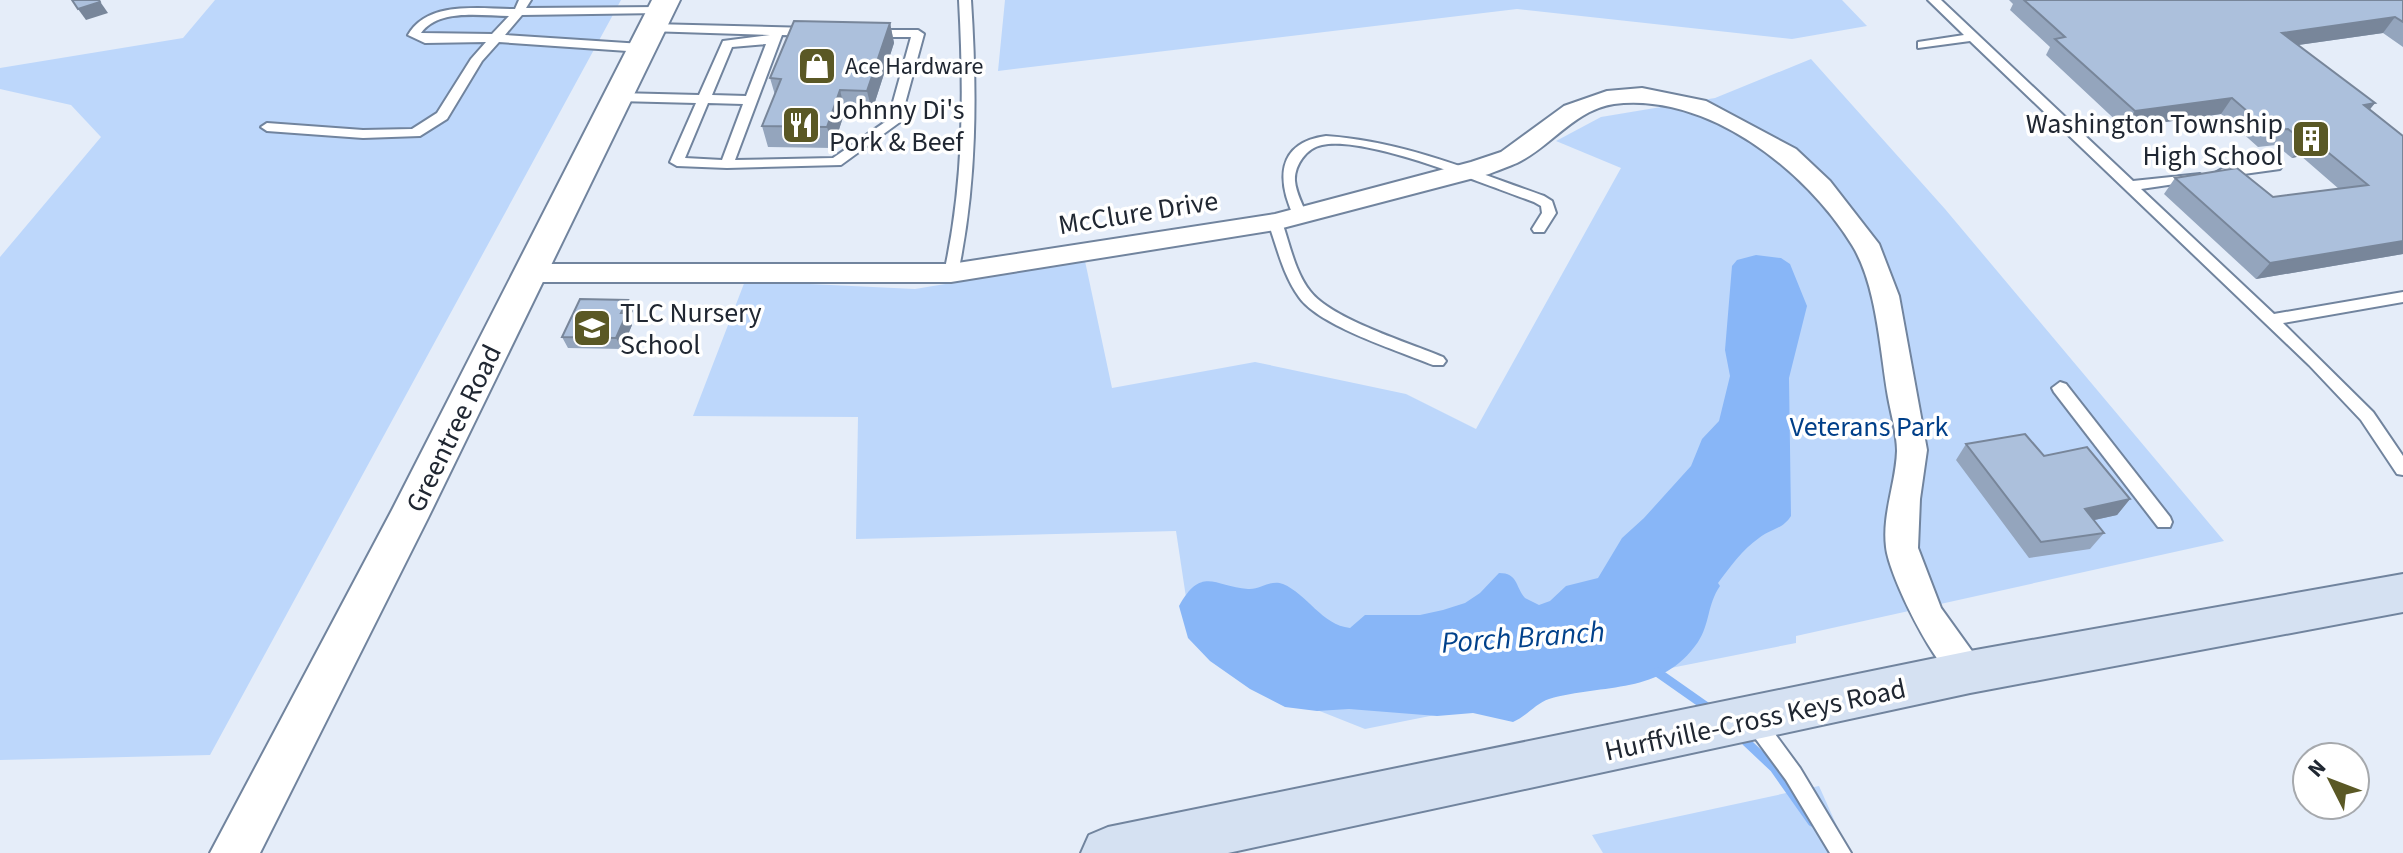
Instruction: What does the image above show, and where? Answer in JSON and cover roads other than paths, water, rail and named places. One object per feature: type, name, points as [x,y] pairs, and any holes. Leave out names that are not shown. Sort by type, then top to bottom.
[{"type":"main road","name":"Hurffville-Cross Keys Road","points":[[1108,853],[1970,672],[2403,593]]},
{"type":"street","name":"Greentree Road","points":[[234,853],[408,518],[655,22]]},
{"type":"street","name":"McClure Drive","points":[[530,273],[951,273],[1288,219],[1465,173],[1510,157],[1572,111],[1607,98],[1642,95],[1698,106],[1787,154],[1821,187],[1866,244],[1885,296],[1912,450],[1904,499],[1902,548],[1927,615],[1970,672]]},
{"type":"lane","points":[[267,127],[363,134],[415,133],[442,116],[477,59],[518,13],[525,0]]},
{"type":"lane","points":[[951,273],[961,235],[970,70],[965,0]]},
{"type":"lane","points":[[1934,0],[2324,371],[2367,416],[2403,469]]},
{"type":"lane","points":[[655,22],[495,38],[425,39],[414,35],[418,27],[438,15],[518,13],[655,22],[775,36]]},
{"type":"lane","points":[[824,32],[727,44],[677,162],[836,162],[894,122],[918,34],[855,33]]},
{"type":"lane","points":[[727,164],[775,36]]},
{"type":"lane","points":[[1922,45],[1973,37]]},
{"type":"lane","points":[[618,97],[751,100]]},
{"type":"lane","points":[[1438,361],[1328,312],[1310,301],[1300,288],[1288,219],[1288,181],[1293,161],[1305,146],[1323,140],[1358,144],[1465,173],[1547,204],[1549,213],[1539,229]]},
{"type":"lane","points":[[2129,186],[2275,166]]},
{"type":"lane","points":[[2271,320],[2403,297]]},
{"type":"lane","points":[[2060,388],[2164,522]]},
{"type":"lane","points":[[1736,723],[1771,748],[1793,774],[1841,853]]},
{"type":"water","points":[[1756,255],[1781,258],[1790,264],[1807,306],[1789,378],[1791,516],[1784,524],[1753,543],[1732,565],[1718,583],[1720,586],[1698,642],[1667,671],[1630,685],[1549,699],[1513,722],[1473,713],[1437,716],[1349,709],[1317,711],[1285,707],[1250,689],[1210,661],[1188,638],[1179,606],[1187,593],[1202,582],[1248,589],[1283,584],[1331,621],[1350,628],[1365,615],[1420,615],[1465,603],[1480,593],[1499,573],[1510,575],[1525,598],[1539,605],[1550,601],[1566,586],[1598,578],[1622,538],[1691,466],[1702,439],[1719,421],[1730,376],[1725,350],[1732,266],[1737,260]]},
{"type":"waterway","name":"Porch Branch","points":[[1657,672],[1714,712]]},
{"type":"waterway","name":"Porch Branch","points":[[1739,735],[1774,768],[1812,822]]},
{"type":"place","name":"Ace Hardware","points":[[817,66]]},
{"type":"place","name":"Johnny Di's Pork & Beef","points":[[801,125]]},
{"type":"place","name":"Washington Township High School","points":[[2311,139]]},
{"type":"place","name":"TLC Nursery School","points":[[592,328]]},
{"type":"park label","name":"Veterans Park","points":[[1869,426]]}]
